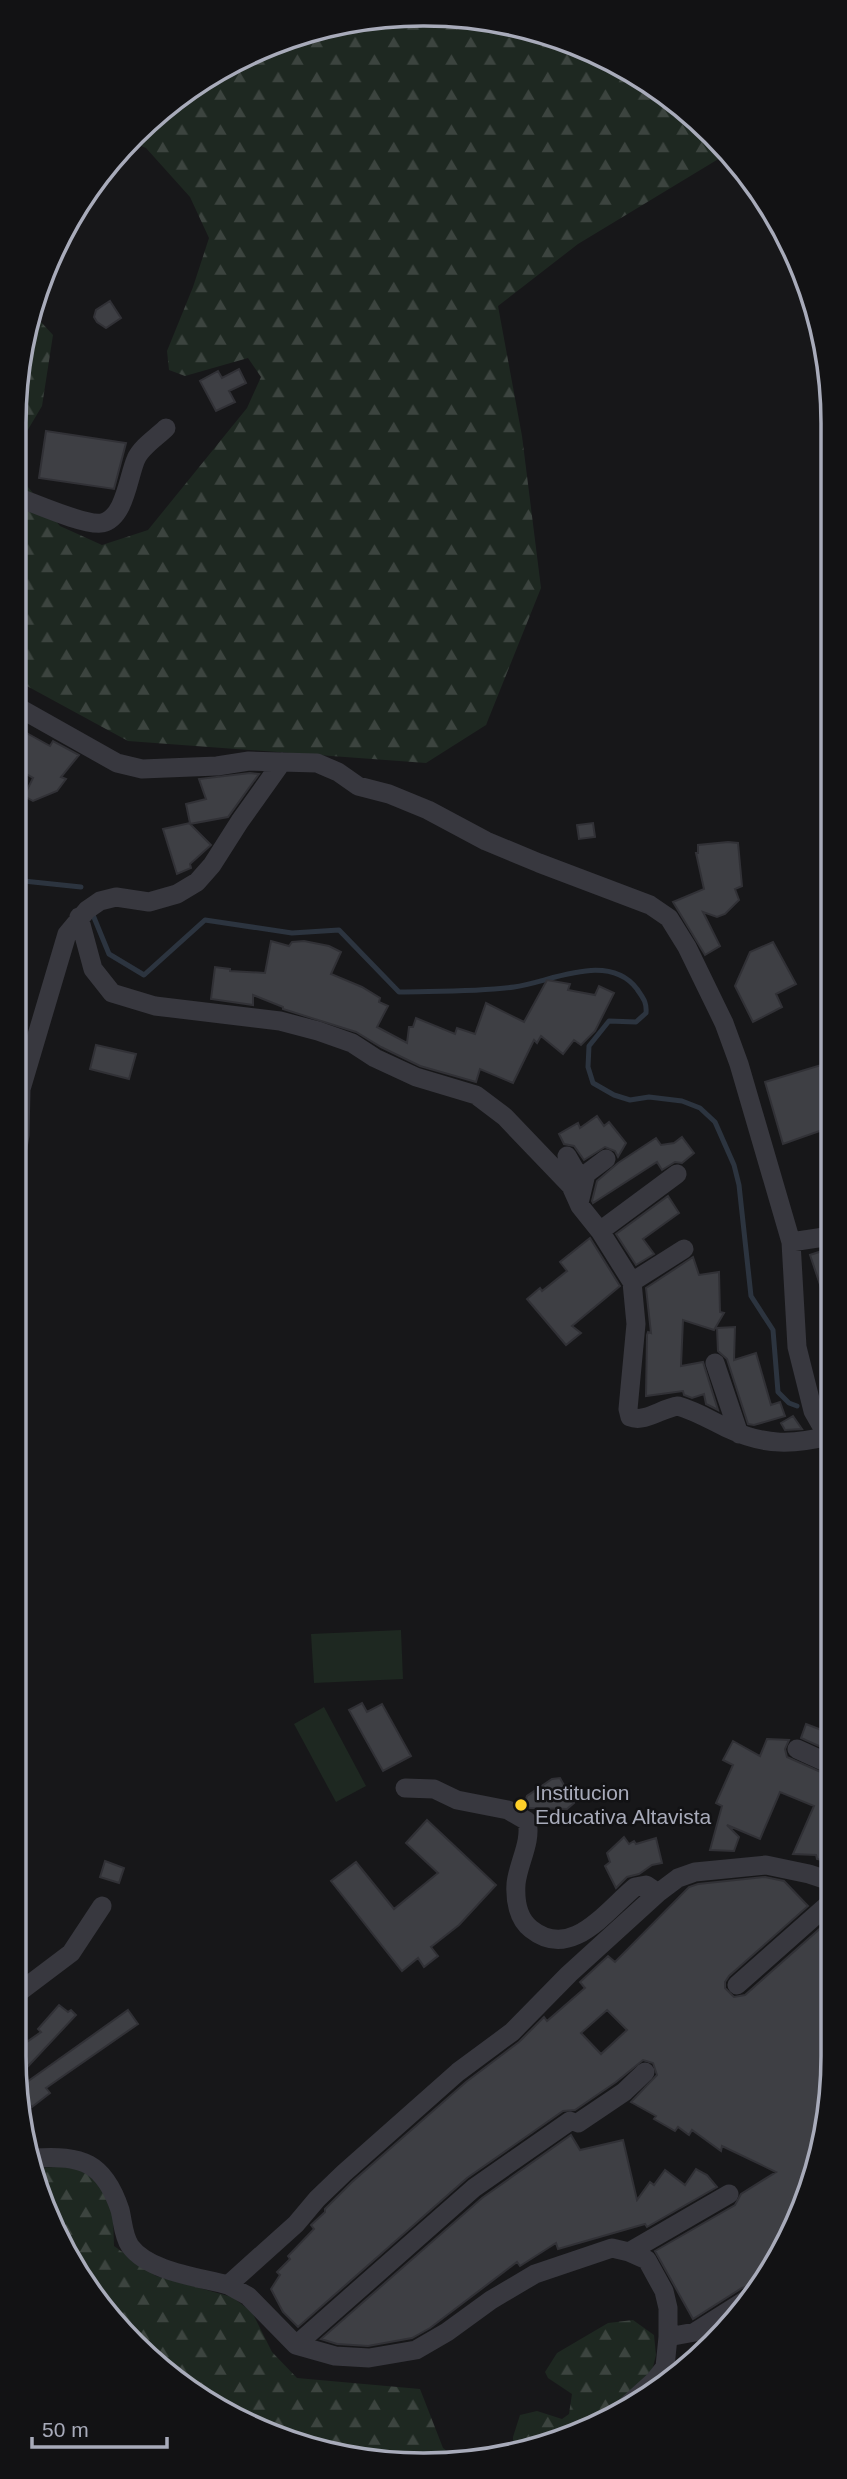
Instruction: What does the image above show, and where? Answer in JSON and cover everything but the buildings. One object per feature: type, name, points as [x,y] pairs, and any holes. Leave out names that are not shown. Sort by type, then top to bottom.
[{"type":"street","points":[[26,500],[66,515],[99,523],[110,520],[123,500],[137,456],[166,428]]},
{"type":"street","points":[[26,712],[117,763],[142,769],[217,766],[249,761],[317,763],[338,772],[358,786],[388,794],[428,810],[486,841],[650,905],[670,918],[688,947],[724,1023],[739,1064],[791,1242],[797,1348],[816,1419],[821,1424]]},
{"type":"street","points":[[26,1072],[67,934],[79,917],[100,901],[116,897],[149,902],[177,894],[197,882],[212,865],[282,762]]},
{"type":"street","points":[[79,917],[93,968],[113,993],[155,1006],[280,1021],[318,1031],[352,1044],[416,1077],[476,1095],[505,1117],[581,1194]]},
{"type":"street","points":[[567,1156],[581,1194],[600,1231],[632,1282],[636,1324],[628,1409],[630,1418],[642,1419],[669,1407],[678,1406],[739,1434],[770,1443],[806,1441],[821,1437]]},
{"type":"street","points":[[581,1194],[586,1174],[606,1159]]},
{"type":"street","points":[[600,1231],[677,1174]]},
{"type":"street","points":[[791,1242],[821,1238]]},
{"type":"street","points":[[632,1282],[684,1249]]},
{"type":"street","points":[[715,1363],[739,1434]]},
{"type":"street","points":[[797,1749],[821,1760]]},
{"type":"street","points":[[405,1788],[434,1788],[457,1800],[508,1810],[527,1821],[528,1837],[516,1882],[517,1904],[527,1926],[546,1939],[562,1941],[578,1936],[635,1887],[646,1885],[658,1893]]},
{"type":"street","points":[[228,2285],[296,2224],[344,2173],[448,2081],[512,2032],[569,1974],[678,1878],[695,1872],[766,1865],[821,1878]]},
{"type":"street","points":[[26,1987],[71,1953],[102,1906]]},
{"type":"street","points":[[737,1985],[821,1911]]},
{"type":"street","points":[[296,2345],[474,2188],[573,2122],[624,2092],[645,2072]]},
{"type":"street","points":[[40,2158],[79,2160],[103,2173],[120,2212],[130,2245],[142,2257],[172,2272],[186,2273],[228,2285],[248,2296],[296,2345],[335,2356],[369,2358],[416,2350],[535,2273],[612,2248],[629,2252],[647,2260],[664,2291],[668,2308],[665,2367],[658,2376]]},
{"type":"street","points":[[629,2252],[729,2194]]},
{"type":"street","points":[[668,2337],[695,2332],[726,2313]]},
{"type":"green space","points":[[424,26],[501,34],[576,56],[622,79],[665,108],[719,159],[578,244],[498,306],[522,436],[541,588],[486,725],[426,763],[128,741],[26,686],[26,485],[60,526],[102,545],[148,530],[247,408],[261,377],[248,358],[185,376],[169,370],[167,351],[209,238],[190,197],[146,148],[140,146],[182,108],[225,79],[271,56],[346,34]]},
{"type":"green space","points":[[40,321],[53,335],[42,406],[26,433],[30,372]]},
{"type":"green space","points":[[401,1630],[403,1679],[314,1683],[311,1634]]},
{"type":"green space","points":[[324,1707],[366,1786],[336,1802],[294,1724]]},
{"type":"green space","points":[[77,2166],[102,2185],[113,2216],[114,2246],[156,2276],[232,2297],[252,2312],[272,2352],[297,2378],[420,2389],[443,2448],[449,2452],[398,2452],[321,2439],[271,2423],[203,2386],[162,2354],[108,2297],[67,2231],[43,2168]]},
{"type":"green space","points":[[633,2320],[654,2335],[656,2355],[649,2382],[622,2400],[576,2423],[513,2442],[520,2415],[537,2411],[562,2419],[569,2414],[572,2394],[548,2378],[545,2372],[557,2353],[608,2323]]},
{"type":"waterway","points":[[26,881],[81,887]]},
{"type":"waterway","points":[[93,915],[109,954],[144,975],[205,920],[292,933],[339,930],[399,992],[500,989],[595,970],[611,972],[625,978],[643,998],[646,1013],[636,1022],[609,1021],[589,1046],[588,1067],[593,1083],[614,1095],[630,1100],[649,1097],[682,1101],[700,1108],[715,1122],[734,1165],[739,1185],[751,1296],[773,1330],[778,1392],[789,1403],[797,1406]]},
{"type":"place","name":"Institucion Educativa Altavista","points":[[521,1805]]}]
